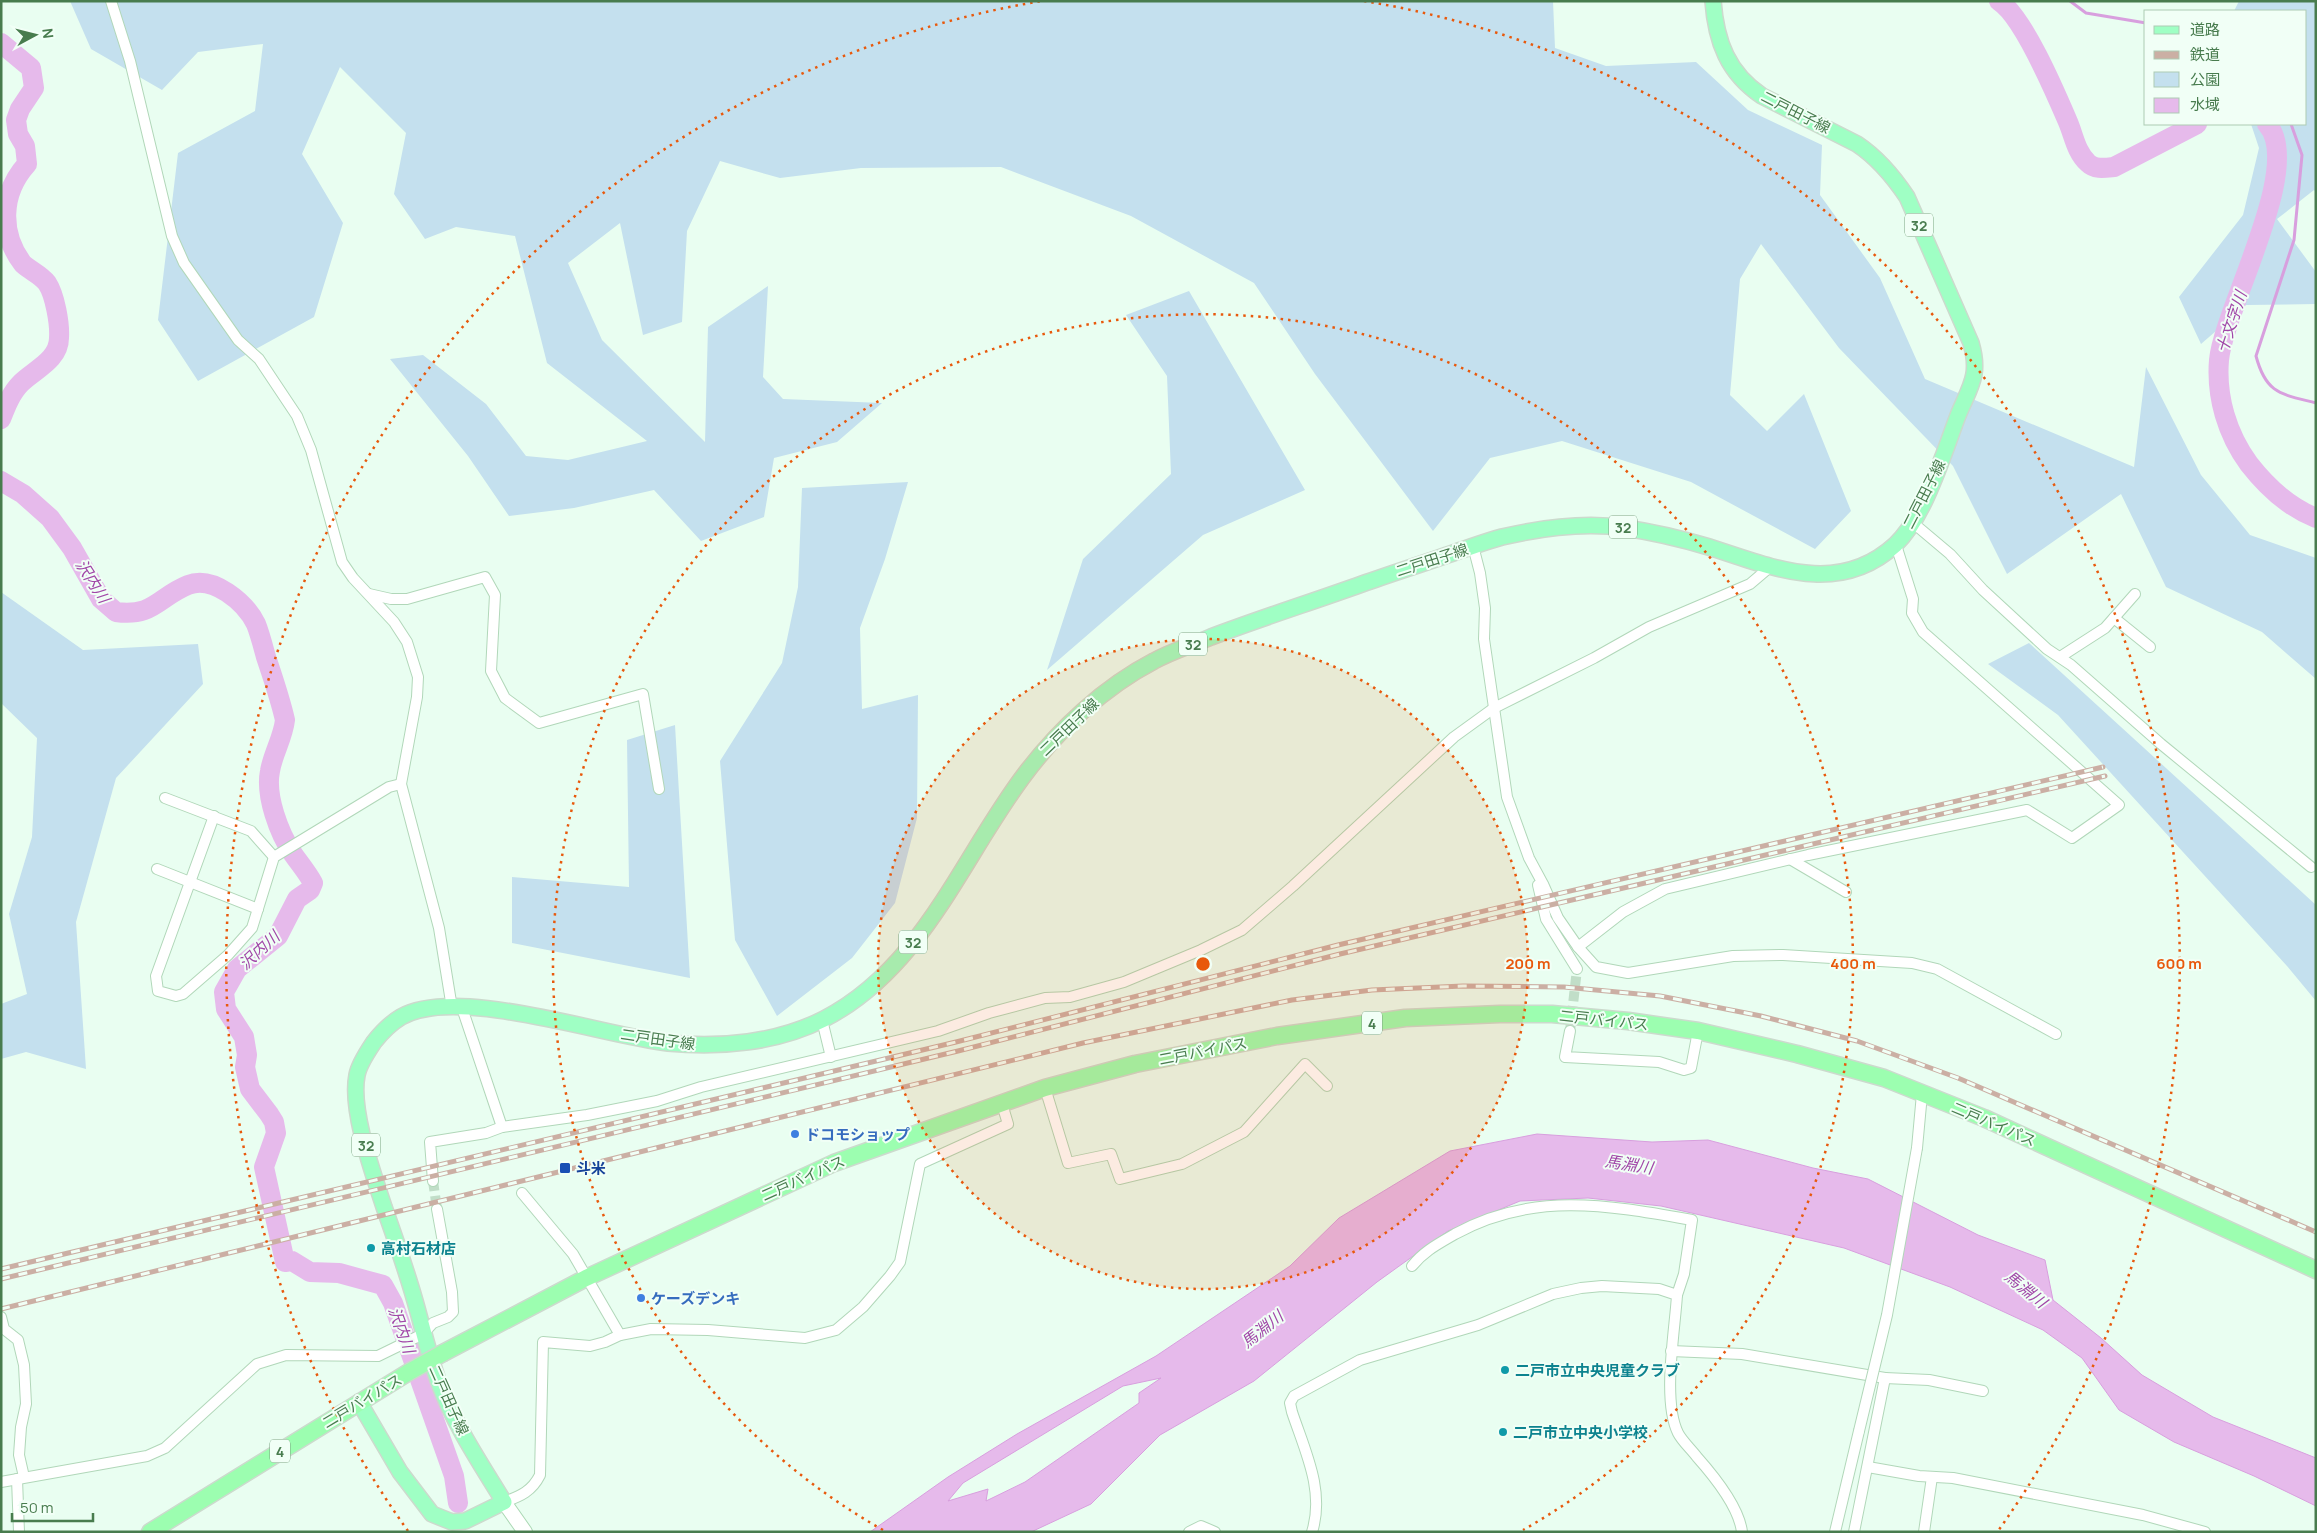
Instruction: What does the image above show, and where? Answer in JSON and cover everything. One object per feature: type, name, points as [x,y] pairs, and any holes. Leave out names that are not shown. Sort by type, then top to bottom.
[{"type":"highway","name":"二戸バイパス","points":[[150,1532],[359,1402],[443,1353],[586,1278],[834,1163],[1045,1088],[1135,1064],[1277,1036],[1405,1018],[1552,1014],[1628,1021],[1698,1031],[1797,1054],[1867,1073],[1984,1118],[2316,1270]]},
{"type":"main road","name":"二戸田子線","points":[[504,1502],[469,1445],[441,1389],[369,1160],[357,1106],[357,1076],[370,1048],[385,1030],[400,1018],[414,1012],[457,1008],[549,1019],[662,1042],[706,1045],[750,1042],[791,1032],[822,1020],[856,1000],[888,972],[933,916],[1028,770],[1047,747],[1102,695],[1130,675],[1160,658],[1278,612],[1473,546],[1501,537],[1544,529],[1593,525],[1621,527],[1701,545],[1770,567],[1819,575],[1842,573],[1869,563],[1896,545],[1912,522],[1937,472],[1961,408],[1972,386],[1976,360],[1971,343],[1907,198],[1894,179],[1871,154],[1857,144],[1762,96],[1738,76],[1723,48],[1714,19],[1713,1]]},
{"type":"main road","points":[[359,1402],[400,1472],[432,1514],[452,1522],[465,1521],[504,1502],[525,1532]]},
{"type":"street","points":[[111,1],[130,61],[172,236],[184,263],[238,340],[259,359],[297,416],[311,450],[342,562],[353,578],[394,622],[407,642],[418,677],[417,697],[401,784],[439,928],[457,1008],[502,1127]]},
{"type":"street","points":[[1912,522],[1950,554],[2015,621],[2071,665],[2161,744],[2311,867]]},
{"type":"street","points":[[1578,947],[1624,912],[1665,889],[1790,859],[2027,810],[2072,838],[2119,805],[1923,632],[1912,613],[1913,599],[1896,545]]},
{"type":"street","points":[[1473,546],[1480,573],[1485,608],[1484,639],[1507,797],[1535,872],[1546,919],[1577,969]]},
{"type":"street","points":[[433,1181],[430,1142],[486,1133],[502,1127],[587,1115],[640,1104],[701,1087],[938,1031],[989,1013],[1045,998],[1070,997],[1124,982],[1201,950],[1242,930],[1294,886],[1454,737],[1494,708],[1594,658],[1649,627],[1750,584],[1770,567]]},
{"type":"street","points":[[369,594],[390,599],[407,599],[485,577],[495,595],[491,671],[505,698],[539,723],[643,694],[659,789]]},
{"type":"street","points":[[2060,657],[2105,628],[2135,594]]},
{"type":"street","points":[[2114,618],[2150,647]]},
{"type":"street","points":[[214,816],[156,976],[158,991],[176,996],[183,994],[228,955],[252,928],[275,856],[389,787],[401,784]]},
{"type":"street","points":[[165,798],[251,831],[275,856]]},
{"type":"street","points":[[1790,859],[1846,892]]},
{"type":"street","points":[[157,869],[258,909]]},
{"type":"street","points":[[1535,872],[1543,884],[1558,918],[1578,947],[1596,967],[1628,973],[1734,956],[1783,955],[1912,963],[1937,969],[2056,1034]]},
{"type":"street","points":[[822,1020],[831,1057]]},
{"type":"street","points":[[1570,1032],[1565,1057],[1659,1062],[1684,1070],[1691,1068],[1698,1031]]},
{"type":"street","points":[[1045,1088],[1068,1162],[1111,1154],[1120,1179],[1182,1164],[1244,1132],[1305,1064],[1327,1086]]},
{"type":"street","points":[[1834,1532],[1887,1315],[1916,1148],[1922,1094]]},
{"type":"street","points":[[504,1502],[525,1494],[536,1484],[540,1474],[543,1342],[590,1346],[620,1335],[651,1329],[708,1330],[806,1338],[836,1330],[863,1307],[900,1262],[920,1164],[1008,1124],[1002,1104]]},
{"type":"street","points":[[522,1192],[573,1254],[620,1335]]},
{"type":"street","points":[[1412,1266],[1423,1252],[1469,1226],[1515,1210],[1554,1204],[1583,1204],[1692,1220],[1684,1274],[1677,1295],[1671,1351],[1672,1413],[1678,1432],[1714,1477],[1739,1520],[1742,1532]]},
{"type":"street","points":[[1,1482],[147,1456],[165,1448],[242,1376],[257,1364],[273,1357],[286,1355],[378,1356],[423,1334],[433,1323],[448,1317],[453,1312],[452,1292],[437,1208]]},
{"type":"street","points":[[1312,1532],[1317,1500],[1315,1483],[1292,1412],[1290,1403],[1294,1396],[1360,1360],[1478,1324],[1553,1294],[1602,1286],[1659,1289],[1677,1295]]},
{"type":"street","points":[[1,1316],[4,1329],[18,1340],[24,1364],[26,1404],[21,1427],[19,1454],[19,1532]]},
{"type":"street","points":[[1671,1351],[1742,1354],[1885,1378],[1929,1380],[1983,1392]]},
{"type":"street","points":[[1854,1532],[1885,1378]]},
{"type":"street","points":[[1868,1468],[1953,1478],[2136,1513],[2205,1532]]},
{"type":"street","points":[[1924,1532],[1932,1477]]},
{"type":"street","points":[[1189,1532],[1201,1526],[1215,1532]]},
{"type":"green space","points":[[70,1],[1553,1],[1555,48],[1606,66],[1696,62],[1748,110],[1822,145],[1820,195],[1880,278],[1925,379],[2134,467],[2146,367],[2201,475],[2250,535],[2316,558],[2316,679],[2262,632],[2166,587],[2121,494],[2007,574],[1953,466],[1839,348],[1761,244],[1740,279],[1730,395],[1767,431],[1804,394],[1851,511],[1815,549],[1691,482],[1562,441],[1490,458],[1433,531],[1315,374],[1254,283],[1131,216],[1001,167],[861,168],[780,178],[720,161],[687,231],[682,322],[643,335],[620,223],[568,263],[602,340],[705,442],[708,327],[768,286],[763,377],[783,399],[882,403],[837,442],[774,458],[764,517],[701,541],[654,490],[574,508],[509,516],[468,456],[390,359],[423,355],[486,404],[526,456],[568,460],[647,441],[547,363],[515,236],[456,227],[425,239],[394,194],[406,133],[340,67],[302,154],[343,223],[314,317],[198,381],[158,320],[178,153],[255,111],[263,44],[198,52],[162,90],[91,49]]},
{"type":"green space","points":[[2239,1],[2316,1],[2316,192],[2314,190],[2277,219],[2316,272],[2316,304],[2246,305],[2201,344],[2179,297],[2243,215],[2259,148],[2251,125],[2307,125],[2307,10],[2234,10]]},
{"type":"green space","points":[[1189,291],[1305,490],[1203,535],[1047,670],[1083,559],[1171,474],[1167,376],[1126,315]]},
{"type":"green space","points":[[908,482],[885,559],[860,628],[862,709],[918,695],[917,818],[895,903],[852,958],[777,1016],[735,940],[720,761],[782,663],[798,587],[802,488]]},
{"type":"green space","points":[[1,592],[83,650],[198,644],[203,684],[116,778],[76,922],[86,1069],[26,1052],[1,1059],[1,1004],[27,994],[9,914],[32,837],[37,738],[1,703]]},
{"type":"green space","points":[[2029,643],[2316,905],[2316,1001],[2287,966],[2058,715],[1988,664]]},
{"type":"green space","points":[[675,725],[690,978],[512,943],[512,877],[629,887],[627,740]]},
{"type":"water","name":"馬淵川","points":[[1537,1134],[1652,1142],[1708,1140],[1813,1168],[1868,1179],[1978,1235],[2045,1260],[2053,1300],[2101,1338],[2142,1375],[2213,1417],[2316,1458],[2316,1506],[2254,1476],[2174,1442],[2119,1410],[2082,1358],[2043,1330],[1950,1287],[1844,1248],[1661,1206],[1588,1198],[1520,1201],[1448,1231],[1377,1282],[1254,1381],[1160,1435],[1091,1504],[1031,1532],[870,1532],[948,1477],[1017,1434],[1156,1356],[1290,1266],[1339,1218],[1450,1151]],"holes":[[[1161,1378],[1139,1393],[1139,1403],[1025,1482],[986,1501],[988,1489],[948,1501],[963,1483],[1123,1386]]]},
{"type":"waterway","name":"十文字川","points":[[1999,1],[2008,9],[2028,38],[2056,93],[2078,149],[2084,159],[2094,167],[2114,167],[2195,125]]},
{"type":"waterway","points":[[2070,1],[2086,13],[2144,23]]},
{"type":"waterway","points":[[1,43],[31,68],[34,88],[20,109],[16,120],[18,134],[25,146],[27,164],[12,188],[6,214],[7,227],[15,252],[23,264],[42,278],[50,288],[58,318],[59,332],[58,346],[55,352],[45,364],[17,387],[1,419]]},
{"type":"waterway","name":"十文字川","points":[[2267,125],[2276,144],[2276,171],[2270,203],[2224,337],[2219,360],[2219,388],[2229,428],[2249,464],[2279,496],[2296,508],[2316,518]]},
{"type":"waterway","points":[[2291,125],[2302,155],[2294,240],[2256,356],[2260,369],[2270,385],[2284,394],[2316,403]]},
{"type":"waterway","name":"沢内川","points":[[1,481],[23,494],[50,518],[72,548],[101,599],[116,612],[129,613],[148,609],[178,590],[198,583],[218,587],[227,592],[244,607],[256,624],[285,720],[270,771],[271,803],[283,836],[313,883],[310,890],[297,899],[278,936],[237,969],[224,992],[226,1009],[244,1037],[247,1055],[245,1067],[250,1089],[274,1122],[276,1133],[264,1167],[285,1262],[292,1261],[310,1272],[339,1273],[383,1285],[393,1303],[454,1476],[458,1503]]},
{"type":"tunnel","points":[[1570,1031],[1577,969]]},
{"type":"tunnel","points":[[433,1181],[437,1209]]},
{"type":"railway","points":[[1,1269],[956,1042],[1338,945],[2103,767]]},
{"type":"railway","points":[[1,1279],[958,1051],[1340,954],[2105,776]]},
{"type":"railway","points":[[1,1309],[1083,1043],[1292,1000],[1372,990],[1463,986],[1564,987],[1660,996],[1761,1016],[1857,1041],[1958,1078],[2316,1232]]},
{"type":"place","name":"ドコモショップ","points":[[795,1134]]},
{"type":"place","name":"斗米","points":[[565,1168]]},
{"type":"place","name":"高村石材店","points":[[371,1248]]},
{"type":"place","name":"ケーズデンキ","points":[[641,1298]]},
{"type":"place","name":"二戸市立中央児童クラブ","points":[[1505,1370]]},
{"type":"place","name":"二戸市立中央小学校","points":[[1503,1432]]}]
